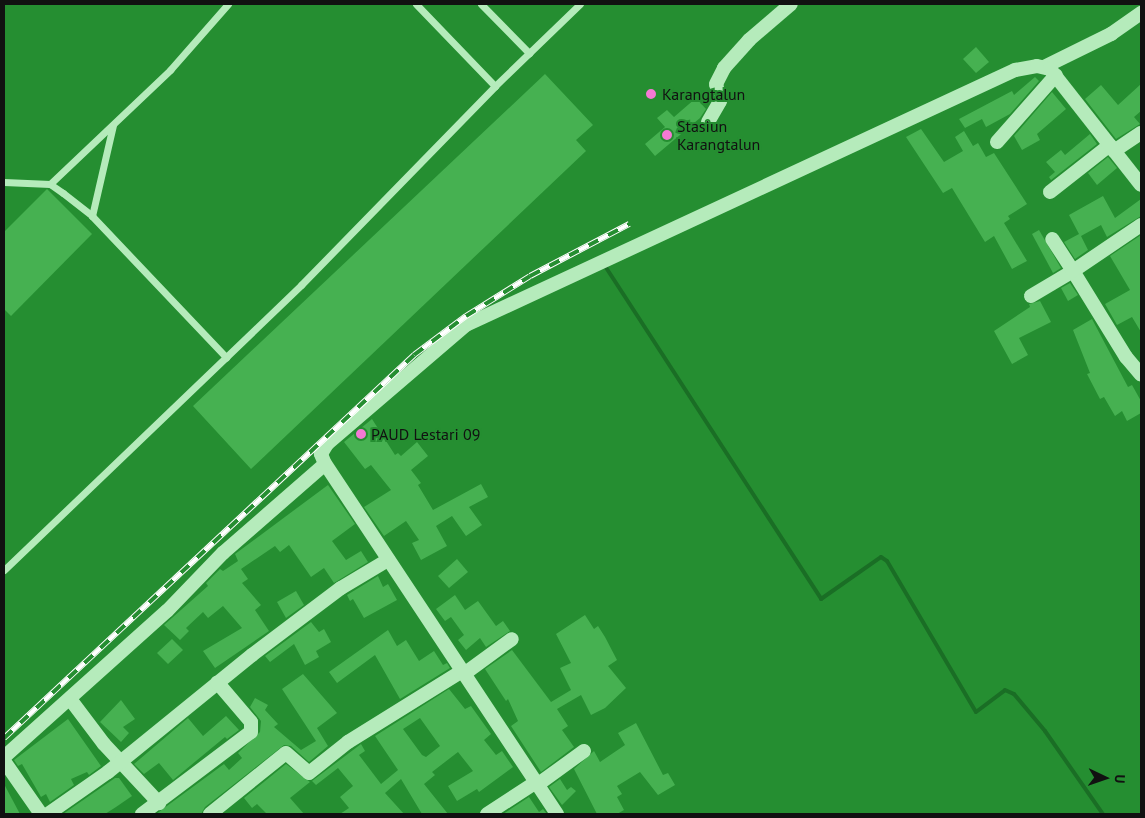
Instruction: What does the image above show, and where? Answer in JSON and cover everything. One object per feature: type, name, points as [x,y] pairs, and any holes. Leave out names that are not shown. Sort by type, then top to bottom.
[{"type":"street","points":[[708,122],[720,101],[716,84],[724,68],[749,40],[791,4]]},
{"type":"street","points":[[557,814],[325,464],[321,454],[327,444],[466,325],[1015,70],[1044,67],[1112,34],[1141,14]]},
{"type":"street","points":[[1044,67],[1056,75],[1141,186]]},
{"type":"street","points":[[997,142],[1056,75]]},
{"type":"street","points":[[1050,192],[1112,148],[1141,133]]},
{"type":"street","points":[[1031,296],[1073,271],[1141,225]]},
{"type":"street","points":[[1052,239],[1126,357],[1141,375]]},
{"type":"street","points":[[4,757],[167,610],[223,553],[325,464]]},
{"type":"street","points":[[48,814],[341,588],[388,560]]},
{"type":"street","points":[[210,814],[286,753],[309,773],[348,742],[463,672],[512,638]]},
{"type":"street","points":[[142,814],[159,803],[252,729],[252,722],[217,682]]},
{"type":"street","points":[[70,699],[120,760],[159,803]]},
{"type":"street","points":[[487,814],[537,784],[584,751]]},
{"type":"street","points":[[4,761],[41,814]]},
{"type":"lane","points":[[50,184],[170,70],[228,4]]},
{"type":"lane","points":[[416,4],[495,86]]},
{"type":"lane","points":[[481,4],[529,53]]},
{"type":"lane","points":[[4,570],[226,357],[495,86],[580,4]]},
{"type":"lane","points":[[92,216],[114,125]]},
{"type":"lane","points":[[4,182],[50,184],[92,216],[226,357]]},
{"type":"building","points":[[976,47],[989,62],[976,73],[963,59]]},
{"type":"building","points":[[545,74],[593,125],[576,140],[586,151],[251,469],[193,406]]},
{"type":"building","points":[[1035,77],[1039,81],[1010,114],[986,127],[982,119],[965,128],[959,119],[1012,91],[1014,95]]},
{"type":"building","points":[[1141,84],[1141,111],[1134,117],[1140,124],[1116,139],[1085,99],[1101,85],[1118,105]]},
{"type":"building","points":[[1052,92],[1066,109],[1037,134],[1040,140],[1022,150],[1014,136]]},
{"type":"building","name":"Stasiun Karangtalun","points":[[696,98],[706,109],[700,118],[655,156],[645,144],[665,127],[657,118],[667,110],[674,117]]},
{"type":"building","points":[[921,129],[944,162],[963,151],[955,137],[964,131],[973,146],[978,143],[986,157],[994,153],[1027,204],[1008,216],[1010,219],[1004,223],[1027,261],[1012,269],[994,236],[985,242],[952,188],[943,193],[906,137]]},
{"type":"building","points":[[1090,134],[1097,144],[1051,180],[1049,177],[1055,172],[1046,162],[1061,150],[1065,155]]},
{"type":"building","points":[[1108,157],[1117,168],[1097,185],[1088,173]]},
{"type":"building","points":[[47,189],[92,234],[11,316],[4,309],[4,232]]},
{"type":"building","points":[[1103,196],[1115,218],[1141,199],[1141,216],[1107,237],[1101,225],[1081,236],[1088,250],[1075,259],[1064,242],[1079,234],[1069,215]]},
{"type":"building","points":[[1039,230],[1061,268],[1053,273],[1032,234]]},
{"type":"building","points":[[1141,235],[1141,332],[1132,317],[1117,325],[1105,304],[1130,290],[1110,256]]},
{"type":"building","points":[[1070,283],[1078,295],[1068,301],[1061,288]]},
{"type":"building","points":[[1040,301],[1051,322],[1019,338],[1028,355],[1012,364],[994,331],[1030,307],[1029,304]]},
{"type":"building","points":[[1092,319],[1128,387],[1132,385],[1141,401],[1141,413],[1127,421],[1122,411],[1115,416],[1104,397],[1100,399],[1087,374],[1090,373],[1073,330]]},
{"type":"building","points":[[372,419],[395,455],[398,453],[401,456],[417,442],[428,456],[411,470],[421,483],[418,485],[433,510],[481,484],[488,497],[469,507],[482,525],[466,536],[452,516],[436,526],[447,546],[421,560],[412,543],[419,540],[406,521],[384,536],[364,507],[391,490],[371,465],[365,469],[344,442]]},
{"type":"building","points":[[328,485],[355,524],[332,541],[346,560],[361,551],[368,562],[334,583],[324,568],[311,577],[289,545],[280,552],[275,546],[241,569],[248,579],[242,583],[261,605],[255,610],[269,631],[215,668],[203,651],[242,628],[223,606],[208,618],[203,612],[186,628],[189,631],[180,640],[164,625],[208,586],[206,583],[220,569],[223,571],[238,561],[235,554]]},
{"type":"building","points":[[457,559],[468,572],[449,588],[438,576]]},
{"type":"building","points":[[378,576],[383,587],[388,584],[397,600],[364,618],[353,599],[350,601],[347,595]]},
{"type":"building","points":[[296,591],[304,605],[286,618],[277,602]]},
{"type":"building","points":[[455,595],[465,610],[478,601],[496,626],[503,621],[510,631],[486,647],[480,638],[466,650],[458,640],[464,635],[451,617],[445,621],[436,609]]},
{"type":"building","points":[[585,615],[594,629],[598,626],[605,637],[617,660],[608,666],[626,688],[605,708],[591,715],[581,695],[557,709],[568,726],[562,730],[574,747],[541,772],[511,726],[518,721],[508,699],[506,701],[485,669],[512,650],[551,702],[571,690],[560,668],[571,663],[556,634]]},
{"type":"building","points":[[311,622],[319,632],[324,629],[331,642],[316,651],[319,657],[305,665],[294,644],[270,662],[265,656]]},
{"type":"building","points":[[388,630],[397,646],[406,640],[419,661],[434,651],[443,665],[447,663],[450,668],[400,699],[375,655],[337,683],[329,672]]},
{"type":"building","points":[[172,639],[183,650],[168,664],[157,653]]},
{"type":"building","points":[[303,674],[337,713],[317,728],[328,746],[309,762],[291,746],[284,745],[205,807],[201,814],[156,814],[224,764],[229,770],[242,758],[238,753],[260,732],[261,721],[250,707],[255,698],[268,705],[265,710],[278,724],[274,727],[301,750],[316,741],[282,689]]},
{"type":"building","points":[[449,689],[465,709],[471,706],[491,734],[484,740],[496,755],[502,751],[513,767],[479,792],[477,789],[457,801],[448,786],[473,771],[458,752],[432,772],[435,775],[424,784],[448,814],[422,814],[401,779],[385,793],[404,814],[340,814],[349,808],[340,797],[353,786],[338,768],[316,785],[312,781],[361,744],[365,751],[359,755],[381,784],[398,770],[375,736]],"holes":[[[420,718],[440,746],[426,757],[422,755],[403,729]]]},
{"type":"building","points":[[121,700],[135,719],[123,727],[129,733],[121,742],[100,722]]},
{"type":"building","points":[[226,716],[239,730],[227,739],[225,737],[173,780],[159,763],[144,774],[134,764],[188,718],[203,736]]},
{"type":"building","points":[[68,719],[101,766],[89,775],[87,772],[71,779],[74,785],[50,802],[46,794],[41,797],[22,764],[18,766],[14,760]]},
{"type":"building","points":[[636,723],[663,775],[668,773],[675,785],[658,795],[640,772],[617,786],[622,794],[617,797],[624,810],[617,814],[597,814],[574,769],[594,751],[600,762],[625,745],[618,733]]},
{"type":"building","points":[[286,764],[310,782],[290,798],[304,814],[267,814],[257,804],[252,808],[244,798]]},
{"type":"building","points":[[115,778],[119,778],[132,796],[105,814],[63,814]]},
{"type":"building","points":[[560,779],[567,790],[571,787],[576,791],[562,805],[549,787]]},
{"type":"building","points":[[4,784],[20,814],[4,814]]},
{"type":"building","points":[[529,797],[539,812],[543,809],[547,814],[503,814]]},
{"type":"waterway","points":[[605,266],[821,599],[881,557],[887,561],[976,712],[1005,690],[1014,694],[1045,731],[1103,814]]},
{"type":"railway","points":[[4,738],[414,355],[466,316],[530,276],[629,224]]},
{"type":"place","name":"Karangtalun","points":[[651,94]]},
{"type":"place","name":"Stasiun Karangtalun","points":[[667,135]]},
{"type":"place","name":"PAUD Lestari 09","points":[[361,434]]}]
